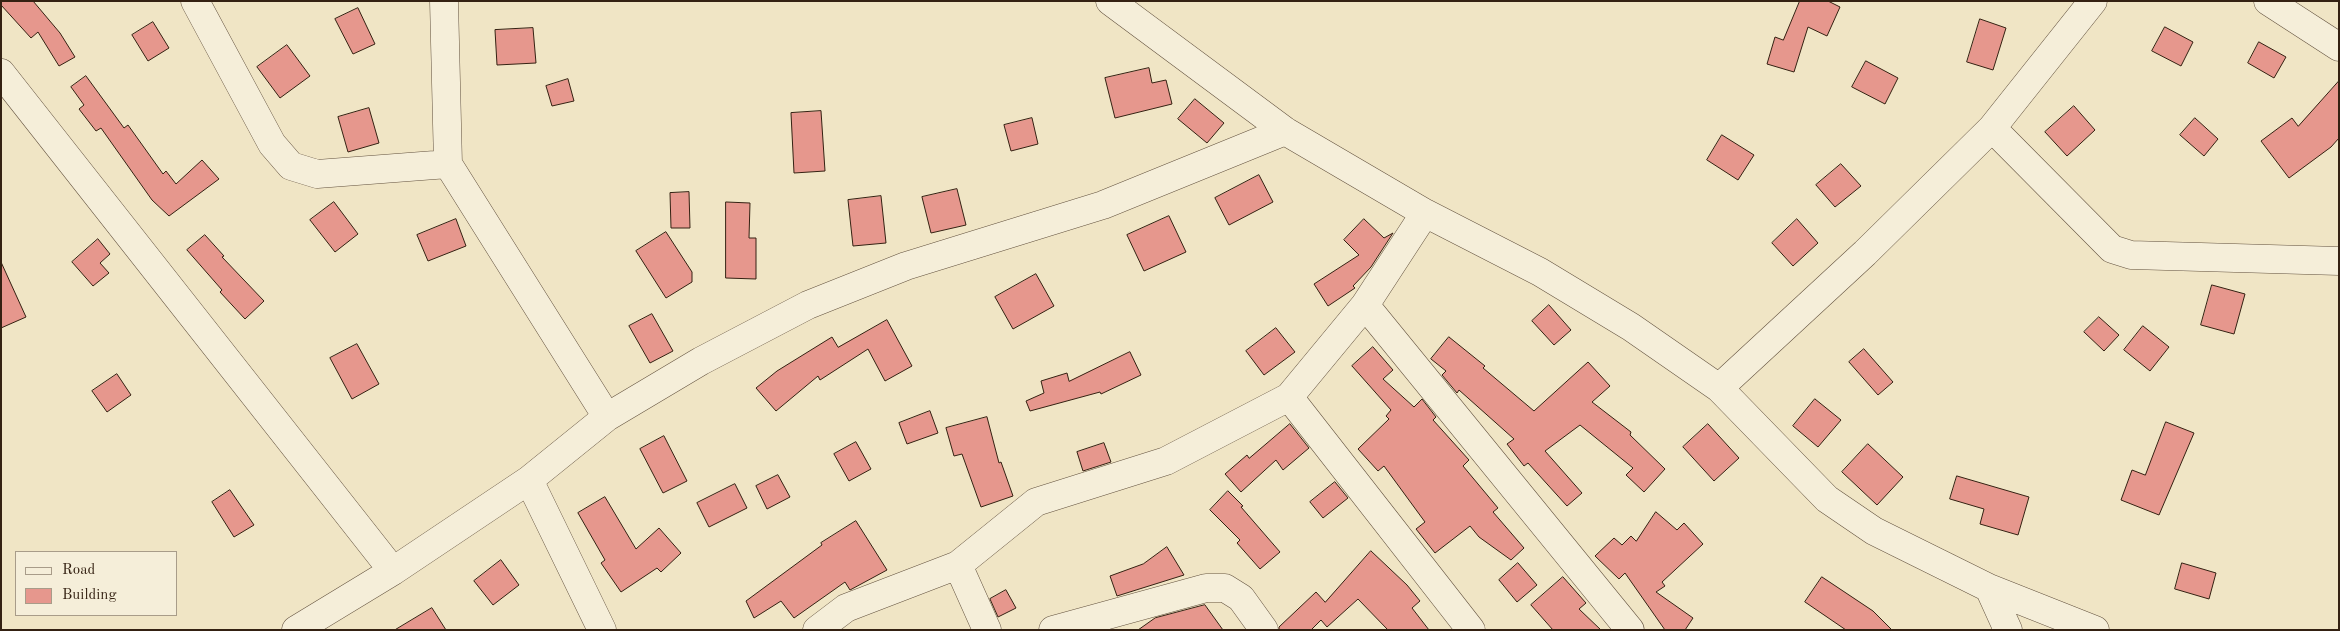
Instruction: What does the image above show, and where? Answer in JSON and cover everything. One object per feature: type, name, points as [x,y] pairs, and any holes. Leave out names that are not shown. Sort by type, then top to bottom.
[{"type":"street","points":[[195,1],[272,144],[291,166],[317,174],[448,164]]},
{"type":"street","points":[[444,1],[448,164],[606,417]]},
{"type":"street","points":[[1719,388],[1865,253],[1992,128],[2093,1]]},
{"type":"street","points":[[2268,1],[2339,47]]},
{"type":"street","points":[[1117,4],[1285,131],[1426,213],[1540,272],[1631,327],[1719,388],[1827,499],[1874,531],[1989,588],[2095,630]]},
{"type":"street","points":[[1,73],[393,571]]},
{"type":"street","points":[[1992,128],[2112,250],[2131,256],[2339,261]]},
{"type":"street","points":[[296,630],[393,571],[529,480],[606,417],[701,361],[808,304],[906,266],[1103,205],[1285,131]]},
{"type":"street","points":[[817,630],[846,608],[958,565],[1036,502],[1166,461],[1289,397],[1365,305],[1426,213]]},
{"type":"street","points":[[1365,305],[1630,630]]},
{"type":"street","points":[[1289,397],[1471,630]]},
{"type":"street","points":[[529,480],[602,630]]},
{"type":"street","points":[[958,565],[987,630]]},
{"type":"street","points":[[1053,630],[1206,588],[1226,588],[1241,598],[1264,630]]},
{"type":"street","points":[[1989,588],[2008,630]]},
{"type":"building","points":[[1,1],[33,1],[60,33],[75,57],[59,66],[38,32],[31,38],[1,5]]},
{"type":"building","points":[[1800,1],[1828,1],[1840,7],[1827,36],[1808,27],[1794,72],[1767,64],[1775,37],[1783,40]]},
{"type":"building","points":[[358,8],[375,44],[353,54],[335,19]]},
{"type":"building","points":[[1980,19],[2006,28],[1993,70],[1967,62]]},
{"type":"building","points":[[153,22],[169,48],[148,61],[132,35]]},
{"type":"building","points":[[2165,27],[2193,42],[2181,66],[2152,51]]},
{"type":"building","points":[[533,28],[536,63],[497,65],[495,30]]},
{"type":"building","points":[[2259,42],[2286,57],[2274,78],[2248,63]]},
{"type":"building","points":[[287,45],[310,76],[280,98],[257,67]]},
{"type":"building","points":[[1866,61],[1898,78],[1885,104],[1852,87]]},
{"type":"building","points":[[1149,68],[1152,83],[1166,80],[1172,104],[1115,118],[1105,78]]},
{"type":"building","points":[[86,76],[124,128],[128,125],[163,174],[166,171],[176,184],[202,160],[219,179],[169,216],[152,200],[101,128],[96,131],[79,109],[84,105],[71,87]]},
{"type":"building","points":[[568,79],[574,101],[552,106],[546,86]]},
{"type":"building","points":[[2339,81],[2339,138],[2331,147],[2289,178],[2261,141],[2292,118],[2298,126]]},
{"type":"building","points":[[1195,99],[1224,123],[1207,143],[1178,119]]},
{"type":"building","points":[[2074,106],[2095,130],[2067,156],[2045,132]]},
{"type":"building","points":[[369,108],[379,143],[348,152],[338,117]]},
{"type":"building","points":[[821,111],[825,171],[794,173],[791,113]]},
{"type":"building","points":[[1032,118],[1038,144],[1011,151],[1004,125]]},
{"type":"building","points":[[2195,118],[2218,139],[2204,156],[2180,135]]},
{"type":"building","points":[[1722,135],[1754,155],[1738,180],[1707,160]]},
{"type":"building","points":[[1841,164],[1861,186],[1835,207],[1816,185]]},
{"type":"building","points":[[1259,175],[1273,202],[1229,225],[1215,198]]},
{"type":"building","points":[[957,189],[966,225],[931,233],[922,197]]},
{"type":"building","points":[[689,192],[690,228],[671,228],[670,193]]},
{"type":"building","points":[[881,196],[886,243],[853,246],[848,200]]},
{"type":"building","points":[[334,202],[358,234],[335,252],[310,220]]},
{"type":"building","points":[[726,202],[750,203],[749,238],[756,238],[756,279],[726,278]]},
{"type":"building","points":[[1169,216],[1186,252],[1144,271],[1127,235]]},
{"type":"building","points":[[456,219],[466,246],[428,261],[417,235]]},
{"type":"building","points":[[1364,219],[1384,238],[1393,233],[1371,267],[1353,286],[1355,288],[1328,306],[1314,284],[1359,255],[1344,240]]},
{"type":"building","points":[[1797,219],[1818,243],[1793,266],[1772,243]]},
{"type":"building","points":[[666,232],[692,272],[692,282],[666,298],[636,251]]},
{"type":"building","points":[[205,235],[224,256],[222,257],[264,301],[245,319],[220,292],[222,290],[187,250]]},
{"type":"building","points":[[98,239],[110,254],[100,263],[109,273],[93,286],[72,262]]},
{"type":"building","points":[[1,262],[26,317],[1,328]]},
{"type":"building","points":[[1036,274],[1054,306],[1013,329],[995,297]]},
{"type":"building","points":[[2212,285],[2245,294],[2234,334],[2201,325]]},
{"type":"building","points":[[1549,305],[1571,330],[1554,345],[1532,321]]},
{"type":"building","points":[[652,314],[673,351],[650,363],[629,326]]},
{"type":"building","points":[[2099,317],[2119,335],[2104,351],[2084,332]]},
{"type":"building","points":[[887,320],[912,366],[885,381],[868,349],[820,380],[818,376],[776,411],[756,388],[777,371],[832,337],[838,347]]},
{"type":"building","points":[[2143,326],[2169,347],[2150,371],[2124,350]]},
{"type":"building","points":[[1276,328],[1295,352],[1264,375],[1246,351]]},
{"type":"building","points":[[1449,337],[1485,366],[1483,368],[1534,411],[1588,362],[1610,386],[1592,402],[1631,432],[1630,435],[1665,469],[1644,492],[1626,475],[1633,468],[1580,425],[1545,451],[1582,493],[1567,506],[1528,463],[1524,466],[1507,444],[1514,439],[1459,390],[1457,393],[1442,375],[1446,371],[1431,359]]},
{"type":"building","points":[[357,344],[379,384],[352,399],[330,358]]},
{"type":"building","points":[[1373,347],[1393,370],[1383,379],[1414,407],[1422,399],[1436,417],[1433,420],[1469,460],[1463,466],[1498,508],[1493,512],[1524,548],[1511,560],[1479,537],[1470,526],[1435,553],[1416,529],[1425,522],[1384,466],[1378,471],[1358,449],[1389,419],[1386,416],[1391,410],[1352,366]]},
{"type":"building","points":[[1864,349],[1893,382],[1878,395],[1849,362]]},
{"type":"building","points":[[1130,352],[1141,375],[1101,394],[1100,392],[1030,411],[1026,401],[1044,393],[1041,381],[1067,373],[1069,381]]},
{"type":"building","points":[[117,374],[131,395],[107,412],[92,391]]},
{"type":"building","points":[[1815,399],[1841,420],[1818,447],[1793,426]]},
{"type":"building","points":[[930,411],[938,433],[907,444],[899,423]]},
{"type":"building","points":[[987,417],[999,463],[1001,462],[1013,496],[981,507],[962,454],[954,456],[946,428]]},
{"type":"building","points":[[2166,422],[2194,433],[2159,515],[2121,500],[2132,470],[2145,475]]},
{"type":"building","points":[[1290,424],[1309,448],[1283,470],[1276,460],[1241,492],[1225,474],[1247,455],[1249,458]]},
{"type":"building","points":[[1708,424],[1739,458],[1714,481],[1683,447]]},
{"type":"building","points":[[664,436],[687,481],[663,493],[640,449]]},
{"type":"building","points":[[856,442],[871,469],[849,481],[834,454]]},
{"type":"building","points":[[1104,443],[1111,462],[1083,471],[1077,452]]},
{"type":"building","points":[[1868,444],[1903,477],[1877,505],[1842,472]]},
{"type":"building","points":[[778,475],[790,497],[767,509],[756,486]]},
{"type":"building","points":[[1957,476],[2029,497],[2018,535],[1980,524],[1984,509],[1950,499]]},
{"type":"building","points":[[1335,482],[1348,498],[1323,518],[1310,502]]},
{"type":"building","points":[[735,484],[747,508],[709,527],[697,503]]},
{"type":"building","points":[[230,490],[254,525],[234,537],[212,502]]},
{"type":"building","points":[[1228,491],[1243,506],[1241,507],[1280,552],[1260,569],[1237,543],[1240,540],[1210,510]]},
{"type":"building","points":[[605,497],[636,549],[659,528],[681,553],[661,572],[657,568],[621,592],[601,563],[605,560],[578,513]]},
{"type":"building","points":[[1656,512],[1677,530],[1684,523],[1703,544],[1662,582],[1665,586],[1656,592],[1693,618],[1685,630],[1665,630],[1625,573],[1619,579],[1595,556],[1614,538],[1622,545],[1631,536],[1636,541]]},
{"type":"building","points":[[856,521],[887,570],[850,590],[845,582],[794,618],[781,601],[754,618],[746,601],[822,545],[821,543]]},
{"type":"building","points":[[1167,547],[1184,575],[1117,596],[1110,576],[1143,564]]},
{"type":"building","points":[[1371,551],[1407,585],[1420,601],[1412,608],[1429,630],[1388,630],[1358,599],[1327,627],[1321,620],[1311,630],[1279,630],[1279,627],[1316,592],[1325,602]]},
{"type":"building","points":[[501,560],[519,585],[493,605],[474,581]]},
{"type":"building","points":[[1518,563],[1537,585],[1517,602],[1499,580]]},
{"type":"building","points":[[2182,563],[2216,573],[2209,599],[2175,589]]},
{"type":"building","points":[[1563,577],[1586,603],[1579,609],[1601,630],[1553,630],[1531,605]]},
{"type":"building","points":[[1822,577],[1873,611],[1892,630],[1846,630],[1805,602]]},
{"type":"building","points":[[1006,590],[1016,608],[998,617],[990,599]]},
{"type":"building","points":[[1205,605],[1223,630],[1138,630],[1155,618]]},
{"type":"building","points":[[432,608],[446,630],[395,630]]}]
